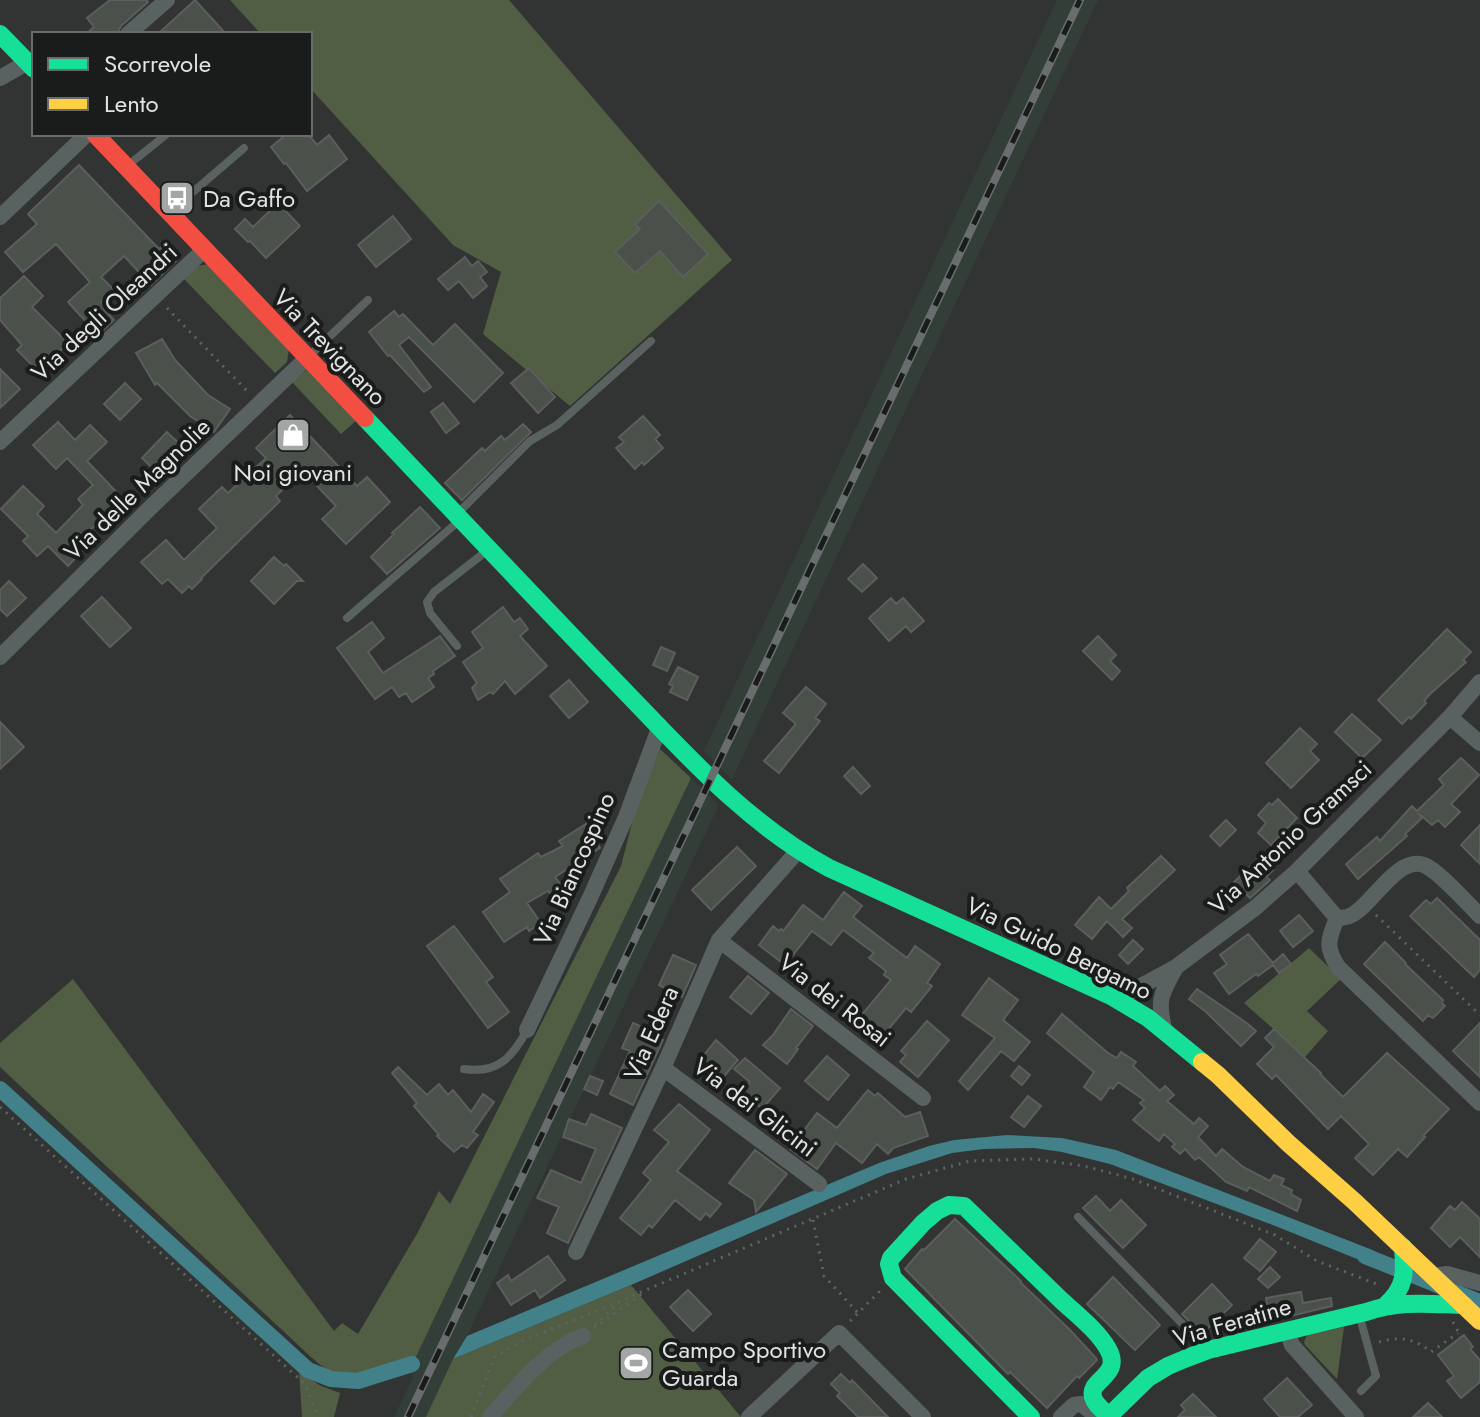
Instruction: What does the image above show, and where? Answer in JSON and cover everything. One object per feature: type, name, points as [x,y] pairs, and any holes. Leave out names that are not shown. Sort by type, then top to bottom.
[{"type":"main road","points":[[0,34],[31,66]]},
{"type":"main road","name":"Via Trevignano","points":[[97,136],[660,726]]},
{"type":"main road","name":"Via Guido Bergamo","points":[[660,726],[728,796],[797,852],[1111,996],[1148,1018],[1218,1075],[1480,1321]]},
{"type":"main road","points":[[1031,1417],[893,1278],[889,1264],[891,1258],[946,1205],[964,1206],[1106,1347],[1113,1364],[1092,1393],[1109,1416]]},
{"type":"main road","points":[[1391,1301],[1404,1278],[1403,1247]]},
{"type":"main road","points":[[1391,1301],[1432,1275]]},
{"type":"main road","points":[[1416,1303],[1432,1291],[1432,1275]]},
{"type":"main road","points":[[1391,1301],[1464,1305]]},
{"type":"main road","name":"Via Feratine","points":[[1109,1416],[1148,1378],[1168,1366],[1208,1350],[1359,1314],[1391,1301]]},
{"type":"street","points":[[130,32],[167,0]]},
{"type":"street","points":[[0,78],[31,66]]},
{"type":"street","points":[[0,217],[85,136]]},
{"type":"street","name":"Via degli Oleandri","points":[[0,442],[205,249]]},
{"type":"street","name":"Via delle Magnolie","points":[[0,657],[308,357]]},
{"type":"street","name":"Via Antonio Gramsci","points":[[1111,996],[1130,992],[1176,967],[1255,908],[1297,871],[1450,717],[1480,682]]},
{"type":"street","points":[[1450,717],[1480,743]]},
{"type":"street","name":"Via Biancospino","points":[[527,1030],[620,831],[660,726]]},
{"type":"street","name":"Via Edera","points":[[576,1252],[663,1068],[719,940],[797,852]]},
{"type":"street","points":[[1297,871],[1337,918],[1345,918],[1356,913],[1404,867],[1425,865],[1480,916]]},
{"type":"street","points":[[1337,918],[1329,937],[1328,950],[1338,967],[1480,1103]]},
{"type":"street","name":"Via dei Rosai","points":[[719,940],[923,1098]]},
{"type":"street","points":[[1165,1032],[1159,1009],[1162,993],[1176,967]]},
{"type":"street","name":"Via dei Glicini","points":[[663,1068],[819,1184]]},
{"type":"street","points":[[1432,1275],[1447,1274],[1480,1283]]},
{"type":"street","points":[[1287,1331],[1292,1345],[1356,1417]]},
{"type":"street","points":[[749,1417],[839,1333],[923,1417]]},
{"type":"street","points":[[490,1417],[524,1378],[567,1342],[583,1336]]},
{"type":"street","points":[[1061,1417],[1074,1405],[1081,1404],[1098,1417]]},
{"type":"lane","points":[[126,167],[165,136]]},
{"type":"lane","points":[[169,212],[244,148]]},
{"type":"lane","points":[[308,357],[368,300]]},
{"type":"lane","points":[[347,618],[459,517],[530,441],[557,425],[651,341]]},
{"type":"lane","points":[[457,646],[430,613],[427,602],[434,592],[489,549]]},
{"type":"lane","points":[[464,1069],[477,1071],[500,1064],[517,1049],[527,1030]]},
{"type":"lane","points":[[1078,1217],[1208,1350]]},
{"type":"lane","points":[[1359,1314],[1376,1376],[1361,1391]]},
{"type":"path","points":[[160,301],[259,404]]},
{"type":"path","points":[[1365,904],[1480,1015]]},
{"type":"path","points":[[0,1107],[305,1384],[316,1417]]},
{"type":"path","points":[[813,1218],[824,1276],[858,1313]]},
{"type":"path","points":[[839,1333],[893,1278]]},
{"type":"path","points":[[583,1336],[649,1288]]},
{"type":"path","points":[[583,1336],[622,1300]]},
{"type":"path","points":[[1367,1346],[1393,1338],[1408,1340],[1431,1352],[1458,1333]]},
{"type":"shaded area","points":[[1057,0],[1098,0],[732,779],[704,751]]},
{"type":"shaded area","points":[[691,778],[719,805],[426,1417],[394,1417],[413,1378],[412,1364]]},
{"type":"green space","points":[[230,0],[509,0],[732,260],[570,406],[483,334],[501,272],[453,245],[312,90],[312,32],[259,32]]},
{"type":"green space","points":[[210,264],[289,348],[287,362],[275,373],[183,278],[196,266]]},
{"type":"green space","points":[[309,368],[357,420],[341,434],[292,382]]},
{"type":"green space","points":[[660,749],[691,778],[414,1361],[357,1376],[338,1374],[323,1367],[0,1067],[0,1043],[73,979],[334,1331],[342,1323],[358,1334],[439,1191],[450,1204],[621,866],[635,811]]},
{"type":"green space","points":[[1309,948],[1341,979],[1307,1011],[1328,1031],[1305,1057],[1244,1003]]},
{"type":"green space","points":[[631,1285],[741,1417],[426,1417],[453,1359]]},
{"type":"green space","points":[[1344,1327],[1337,1379],[1304,1342],[1307,1335]]},
{"type":"green space","points":[[299,1370],[319,1385],[340,1393],[334,1417],[302,1417]]},
{"type":"water","points":[[1007,1135],[1062,1138],[1116,1150],[1370,1249],[1387,1258],[1384,1270],[1110,1164],[1034,1148],[984,1149],[952,1153],[886,1174],[453,1359],[467,1336],[879,1163],[954,1140]]},
{"type":"building","points":[[110,0],[148,2],[118,32],[88,32],[94,27],[87,18]]},
{"type":"building","points":[[195,0],[224,32],[160,32]]},
{"type":"building","points":[[329,135],[347,159],[307,191],[271,147],[285,136],[310,136],[317,145]]},
{"type":"building","points":[[79,165],[159,249],[166,243],[180,257],[151,285],[124,256],[101,277],[114,290],[101,302],[114,320],[98,335],[68,302],[90,282],[56,244],[23,272],[5,252],[37,224],[28,214]]},
{"type":"building","points":[[659,201],[708,254],[683,277],[660,251],[635,273],[615,252],[640,229],[635,224]]},
{"type":"building","points":[[278,203],[300,226],[266,258],[235,229],[245,219],[253,227]]},
{"type":"building","points":[[393,216],[411,239],[376,267],[358,245]]},
{"type":"building","points":[[465,257],[472,266],[478,261],[487,272],[480,277],[487,286],[473,298],[459,281],[448,290],[438,279]]},
{"type":"building","points":[[24,276],[43,296],[32,307],[68,343],[39,372],[17,350],[22,345],[0,320],[0,298]]},
{"type":"building","points":[[394,311],[399,317],[403,314],[433,345],[455,324],[503,373],[474,402],[409,337],[399,345],[431,387],[424,392],[369,332]]},
{"type":"building","points":[[162,339],[175,360],[208,395],[230,409],[214,432],[190,416],[157,383],[155,385],[136,353]]},
{"type":"building","points":[[529,368],[555,397],[538,413],[511,383]]},
{"type":"building","points":[[0,369],[20,389],[0,408]]},
{"type":"building","points":[[125,383],[141,399],[120,420],[104,404]]},
{"type":"building","points":[[443,403],[459,423],[446,433],[431,412]]},
{"type":"building","points":[[290,415],[357,486],[367,477],[390,502],[346,544],[322,519],[336,506],[302,470],[276,496],[280,501],[192,589],[189,586],[182,593],[168,579],[162,584],[141,562],[166,540],[184,560],[217,528],[199,509],[222,487],[228,493],[266,458],[256,448]]},
{"type":"building","points":[[643,416],[660,435],[655,439],[663,448],[635,469],[616,448],[624,442],[619,437]]},
{"type":"building","points":[[58,422],[75,440],[90,425],[107,442],[87,461],[123,499],[84,536],[91,542],[68,566],[48,546],[37,556],[23,541],[28,536],[1,509],[23,486],[44,506],[37,514],[56,533],[83,505],[78,499],[93,485],[67,458],[56,469],[33,445]]},
{"type":"building","points":[[523,424],[531,432],[462,500],[445,483],[482,448],[485,451],[501,436],[505,440]]},
{"type":"building","points":[[167,432],[185,449],[160,475],[142,458]]},
{"type":"building","points":[[420,507],[440,528],[387,574],[371,557]]},
{"type":"building","points":[[274,557],[303,581],[297,581],[274,604],[251,581]]},
{"type":"building","points":[[863,564],[877,578],[862,592],[848,579]]},
{"type":"building","points":[[9,581],[26,598],[7,616],[0,609],[0,590]]},
{"type":"building","points":[[102,597],[131,628],[110,647],[81,616]]},
{"type":"building","points":[[891,598],[896,604],[903,598],[924,621],[911,632],[906,626],[889,641],[869,618]]},
{"type":"building","points":[[503,607],[514,622],[520,618],[528,629],[520,636],[547,666],[515,694],[505,681],[493,694],[490,692],[478,700],[472,688],[477,683],[463,662],[483,648],[472,632]]},
{"type":"building","points":[[372,622],[384,638],[368,652],[383,673],[440,636],[455,656],[428,678],[434,687],[412,702],[406,693],[399,697],[392,687],[375,699],[337,648]]},
{"type":"building","points":[[1447,629],[1471,652],[1463,660],[1466,662],[1430,694],[1411,719],[1409,717],[1402,724],[1378,700]]},
{"type":"building","points":[[1098,636],[1116,655],[1110,661],[1120,671],[1112,680],[1083,651]]},
{"type":"building","points":[[661,647],[675,653],[667,671],[653,665]]},
{"type":"building","points":[[678,667],[698,677],[687,700],[670,692],[673,686],[669,684]]},
{"type":"building","points":[[569,680],[588,702],[569,718],[550,696]]},
{"type":"building","points":[[806,687],[826,704],[815,718],[820,721],[779,773],[764,761],[796,724],[783,713]]},
{"type":"building","points":[[1352,714],[1381,740],[1362,758],[1335,732]]},
{"type":"building","points":[[0,722],[24,747],[0,769]]},
{"type":"building","points":[[1300,728],[1317,744],[1310,751],[1319,760],[1291,788],[1266,763]]},
{"type":"building","points":[[1461,758],[1479,775],[1451,804],[1460,812],[1445,827],[1438,820],[1432,825],[1418,813],[1422,818],[1405,834],[1407,836],[1358,879],[1346,864],[1377,837],[1380,841],[1412,806],[1417,811],[1444,785],[1439,779]]},
{"type":"building","points":[[853,767],[870,786],[861,794],[844,776]]},
{"type":"building","points":[[1278,799],[1297,818],[1271,845],[1258,833],[1266,823],[1258,815],[1269,803],[1272,805]]},
{"type":"building","points":[[1226,820],[1236,830],[1220,846],[1210,836]]},
{"type":"building","points":[[586,824],[600,848],[555,877],[572,899],[560,907],[548,891],[527,903],[541,923],[529,931],[527,927],[504,942],[483,912],[510,892],[500,879],[538,853],[541,857],[563,846],[559,841]]},
{"type":"building","points":[[1480,825],[1480,864],[1461,845]]},
{"type":"building","points":[[737,847],[756,866],[711,910],[692,890]]},
{"type":"building","points":[[1161,856],[1175,870],[1122,919],[1132,928],[1123,937],[1107,921],[1092,939],[1075,925],[1099,897],[1111,909],[1129,891],[1127,888]]},
{"type":"building","points":[[1260,857],[1273,870],[1266,877],[1270,880],[1250,898],[1234,882]]},
{"type":"building","points":[[844,892],[862,906],[853,917],[907,958],[915,946],[940,964],[927,983],[932,986],[911,1012],[906,1008],[877,1043],[854,1024],[891,980],[884,975],[886,971],[869,958],[874,953],[843,930],[831,945],[812,931],[785,965],[759,945],[773,926],[783,931],[803,905],[823,920]]},
{"type":"building","points":[[1437,898],[1480,940],[1480,970],[1474,977],[1410,916],[1426,900],[1431,904]]},
{"type":"building","points":[[1299,915],[1313,931],[1293,947],[1280,931]]},
{"type":"building","points":[[454,926],[493,977],[486,982],[509,1012],[488,1028],[427,946]]},
{"type":"building","points":[[1248,934],[1273,963],[1283,954],[1291,964],[1279,973],[1273,965],[1229,994],[1214,973],[1227,964],[1220,955]]},
{"type":"building","points":[[1133,940],[1143,949],[1128,964],[1119,955]]},
{"type":"building","points":[[1385,942],[1443,1000],[1445,1006],[1433,1018],[1428,1015],[1423,1021],[1364,964]]},
{"type":"building","points":[[673,955],[696,965],[682,997],[659,985]]},
{"type":"building","points":[[748,976],[769,993],[751,1014],[730,997]]},
{"type":"building","points":[[989,978],[1018,1000],[1003,1020],[1030,1042],[1014,1061],[1001,1051],[968,1090],[959,1081],[995,1038],[962,1015]]},
{"type":"building","points":[[1197,989],[1256,1031],[1241,1046],[1189,999]]},
{"type":"building","points":[[791,1009],[813,1026],[787,1064],[763,1045]]},
{"type":"building","points":[[1062,1014],[1108,1053],[1117,1058],[1121,1052],[1136,1062],[1133,1066],[1160,1091],[1165,1086],[1174,1095],[1167,1101],[1194,1124],[1199,1118],[1208,1126],[1198,1137],[1216,1156],[1222,1149],[1243,1167],[1270,1181],[1274,1175],[1284,1179],[1281,1185],[1292,1190],[1291,1194],[1301,1200],[1297,1211],[1249,1187],[1247,1191],[1226,1182],[1199,1157],[1195,1160],[1185,1149],[1180,1154],[1164,1134],[1159,1141],[1133,1120],[1145,1108],[1140,1103],[1144,1100],[1118,1082],[1101,1100],[1084,1087],[1094,1072],[1047,1033]]},
{"type":"building","points":[[927,1021],[949,1040],[918,1077],[900,1062],[906,1055],[901,1051]]},
{"type":"building","points":[[633,1023],[663,1040],[633,1105],[610,1094],[630,1051],[622,1048]]},
{"type":"building","points":[[1480,1023],[1480,1077],[1453,1051]]},
{"type":"building","points":[[1274,1029],[1343,1097],[1387,1053],[1449,1109],[1407,1157],[1398,1149],[1373,1175],[1355,1158],[1369,1144],[1341,1116],[1328,1129],[1276,1075],[1272,1079],[1257,1064],[1274,1047],[1265,1038]]},
{"type":"building","points":[[716,1040],[738,1060],[713,1089],[704,1081],[708,1076],[696,1065]]},
{"type":"building","points":[[827,1056],[849,1075],[828,1100],[805,1081]]},
{"type":"building","points":[[745,1058],[780,1088],[762,1109],[742,1092],[750,1082],[734,1069]]},
{"type":"building","points":[[1019,1066],[1030,1075],[1022,1085],[1011,1076]]},
{"type":"building","points":[[398,1067],[427,1095],[439,1084],[448,1095],[453,1090],[471,1112],[483,1094],[494,1102],[473,1132],[478,1135],[467,1148],[462,1145],[454,1152],[437,1136],[414,1106],[417,1103],[392,1073]]},
{"type":"building","points":[[590,1076],[603,1081],[597,1095],[584,1089]]},
{"type":"building","points":[[868,1090],[875,1096],[878,1093],[905,1117],[920,1112],[928,1136],[893,1148],[888,1154],[877,1144],[862,1163],[836,1143],[817,1169],[790,1149],[817,1113],[837,1128]]},
{"type":"building","points":[[1028,1096],[1041,1106],[1024,1127],[1011,1117]]},
{"type":"building","points":[[679,1104],[710,1130],[677,1171],[721,1204],[710,1217],[706,1213],[700,1220],[675,1200],[652,1228],[649,1225],[641,1235],[620,1218],[651,1180],[643,1173],[669,1142],[654,1130]]},
{"type":"building","points":[[591,1114],[622,1128],[568,1243],[547,1233],[559,1207],[537,1198],[551,1170],[581,1183],[596,1149],[563,1137],[569,1119],[586,1125]]},
{"type":"building","points":[[755,1150],[787,1174],[756,1212],[754,1200],[729,1183]]},
{"type":"building","points":[[1096,1196],[1110,1211],[1121,1200],[1146,1225],[1123,1248],[1083,1208]]},
{"type":"building","points":[[1462,1202],[1480,1219],[1480,1257],[1460,1237],[1450,1247],[1431,1228],[1450,1206],[1455,1210]]},
{"type":"building","points":[[955,1219],[1021,1281],[1097,1360],[1047,1408],[1010,1372],[1008,1374],[905,1269]]},
{"type":"building","points":[[1260,1239],[1276,1252],[1260,1271],[1244,1258]]},
{"type":"building","points":[[548,1256],[565,1280],[540,1298],[535,1290],[511,1305],[497,1283],[508,1275],[511,1281]]},
{"type":"building","points":[[1270,1267],[1280,1277],[1268,1288],[1258,1279]]},
{"type":"building","points":[[1113,1277],[1160,1325],[1135,1350],[1087,1304]]},
{"type":"building","points":[[1212,1284],[1232,1305],[1202,1334],[1182,1314]]},
{"type":"building","points":[[688,1290],[711,1314],[693,1331],[670,1307]]},
{"type":"building","points":[[1301,1292],[1303,1303],[1331,1298],[1332,1306],[1270,1321],[1266,1298]]},
{"type":"building","points":[[1464,1335],[1473,1347],[1470,1349],[1480,1360],[1480,1382],[1461,1398],[1447,1381],[1454,1376],[1438,1355]]},
{"type":"building","points":[[841,1374],[850,1383],[852,1380],[888,1417],[858,1417],[837,1396],[840,1393],[831,1384]]},
{"type":"building","points":[[1287,1378],[1312,1405],[1298,1417],[1280,1417],[1264,1399]]},
{"type":"building","points":[[1193,1394],[1216,1417],[1178,1417],[1185,1410],[1181,1405]]},
{"type":"building","points":[[1428,1403],[1442,1417],[1413,1417]]},
{"type":"waterway","points":[[0,1089],[308,1370],[331,1379],[358,1381],[412,1364]]},
{"type":"waterway","points":[[1365,1256],[1480,1302]]},
{"type":"railway","points":[[408,1417],[1080,0]]},
{"type":"traffic: fast","points":[[0,34],[32,67]]},
{"type":"traffic: fast","points":[[365,418],[690,758],[769,829],[829,868],[1111,996],[1148,1018],[1202,1062]]},
{"type":"traffic: fast","points":[[1031,1417],[893,1278],[889,1264],[891,1258],[923,1223],[949,1205],[964,1206],[1103,1342],[1108,1349],[1111,1365],[1095,1386],[1093,1397],[1109,1416]]},
{"type":"traffic: fast","points":[[1386,1305],[1401,1286],[1403,1247]]},
{"type":"traffic: fast","points":[[1108,1417],[1148,1378],[1168,1366],[1208,1350],[1391,1306],[1464,1305]]},
{"type":"traffic: slow","points":[[1202,1062],[1480,1321]]},
{"type":"traffic: jam","points":[[97,136],[365,418]]},
{"type":"place","name":"Da Gaffo","points":[[177,198]]},
{"type":"place","name":"Noi giovani","points":[[293,435]]},
{"type":"place","name":"Campo Sportivo Guarda","points":[[636,1363]]}]
